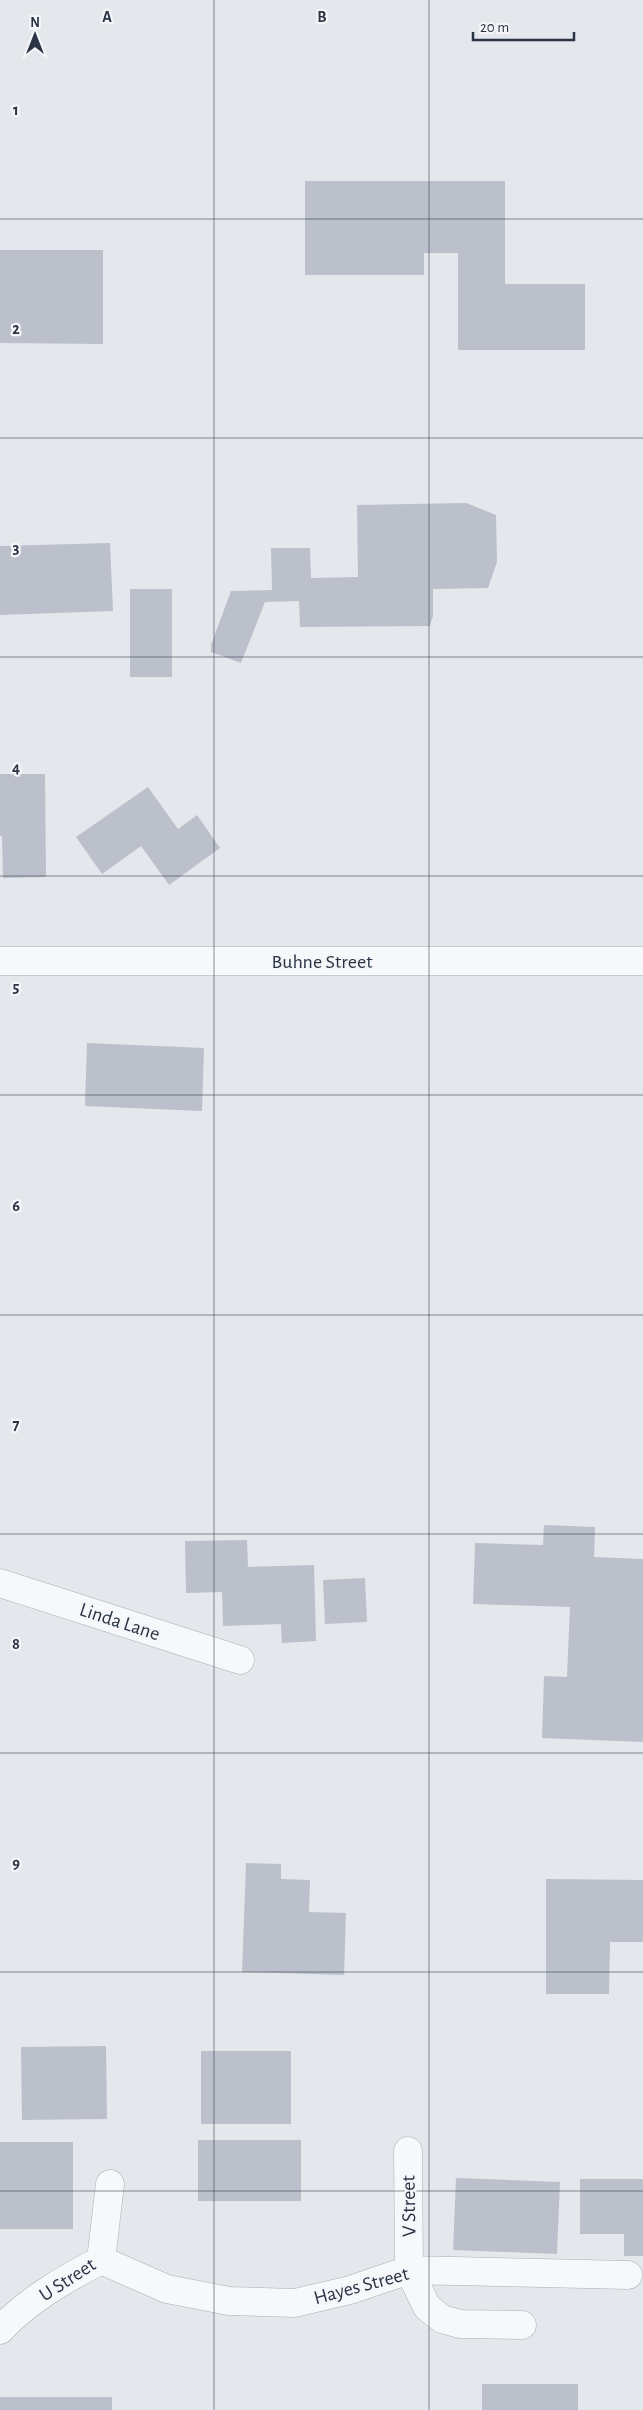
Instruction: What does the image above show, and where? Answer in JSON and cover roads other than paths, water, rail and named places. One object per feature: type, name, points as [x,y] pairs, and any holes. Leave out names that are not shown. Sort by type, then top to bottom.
[{"type":"street","name":"Buhne Street","points":[[0,961],[643,961]]},
{"type":"street","name":"Linda Lane","points":[[0,1583],[240,1660]]},
{"type":"street","name":"V Street","points":[[408,2151],[409,2270],[427,2307],[442,2319],[460,2324],[522,2326]]},
{"type":"street","name":"U Street","points":[[0,2330],[8,2320],[58,2283],[101,2260],[110,2184]]},
{"type":"street","name":"Hayes Street","points":[[101,2260],[167,2289],[229,2301],[296,2303],[350,2290],[409,2270],[628,2275]]}]
